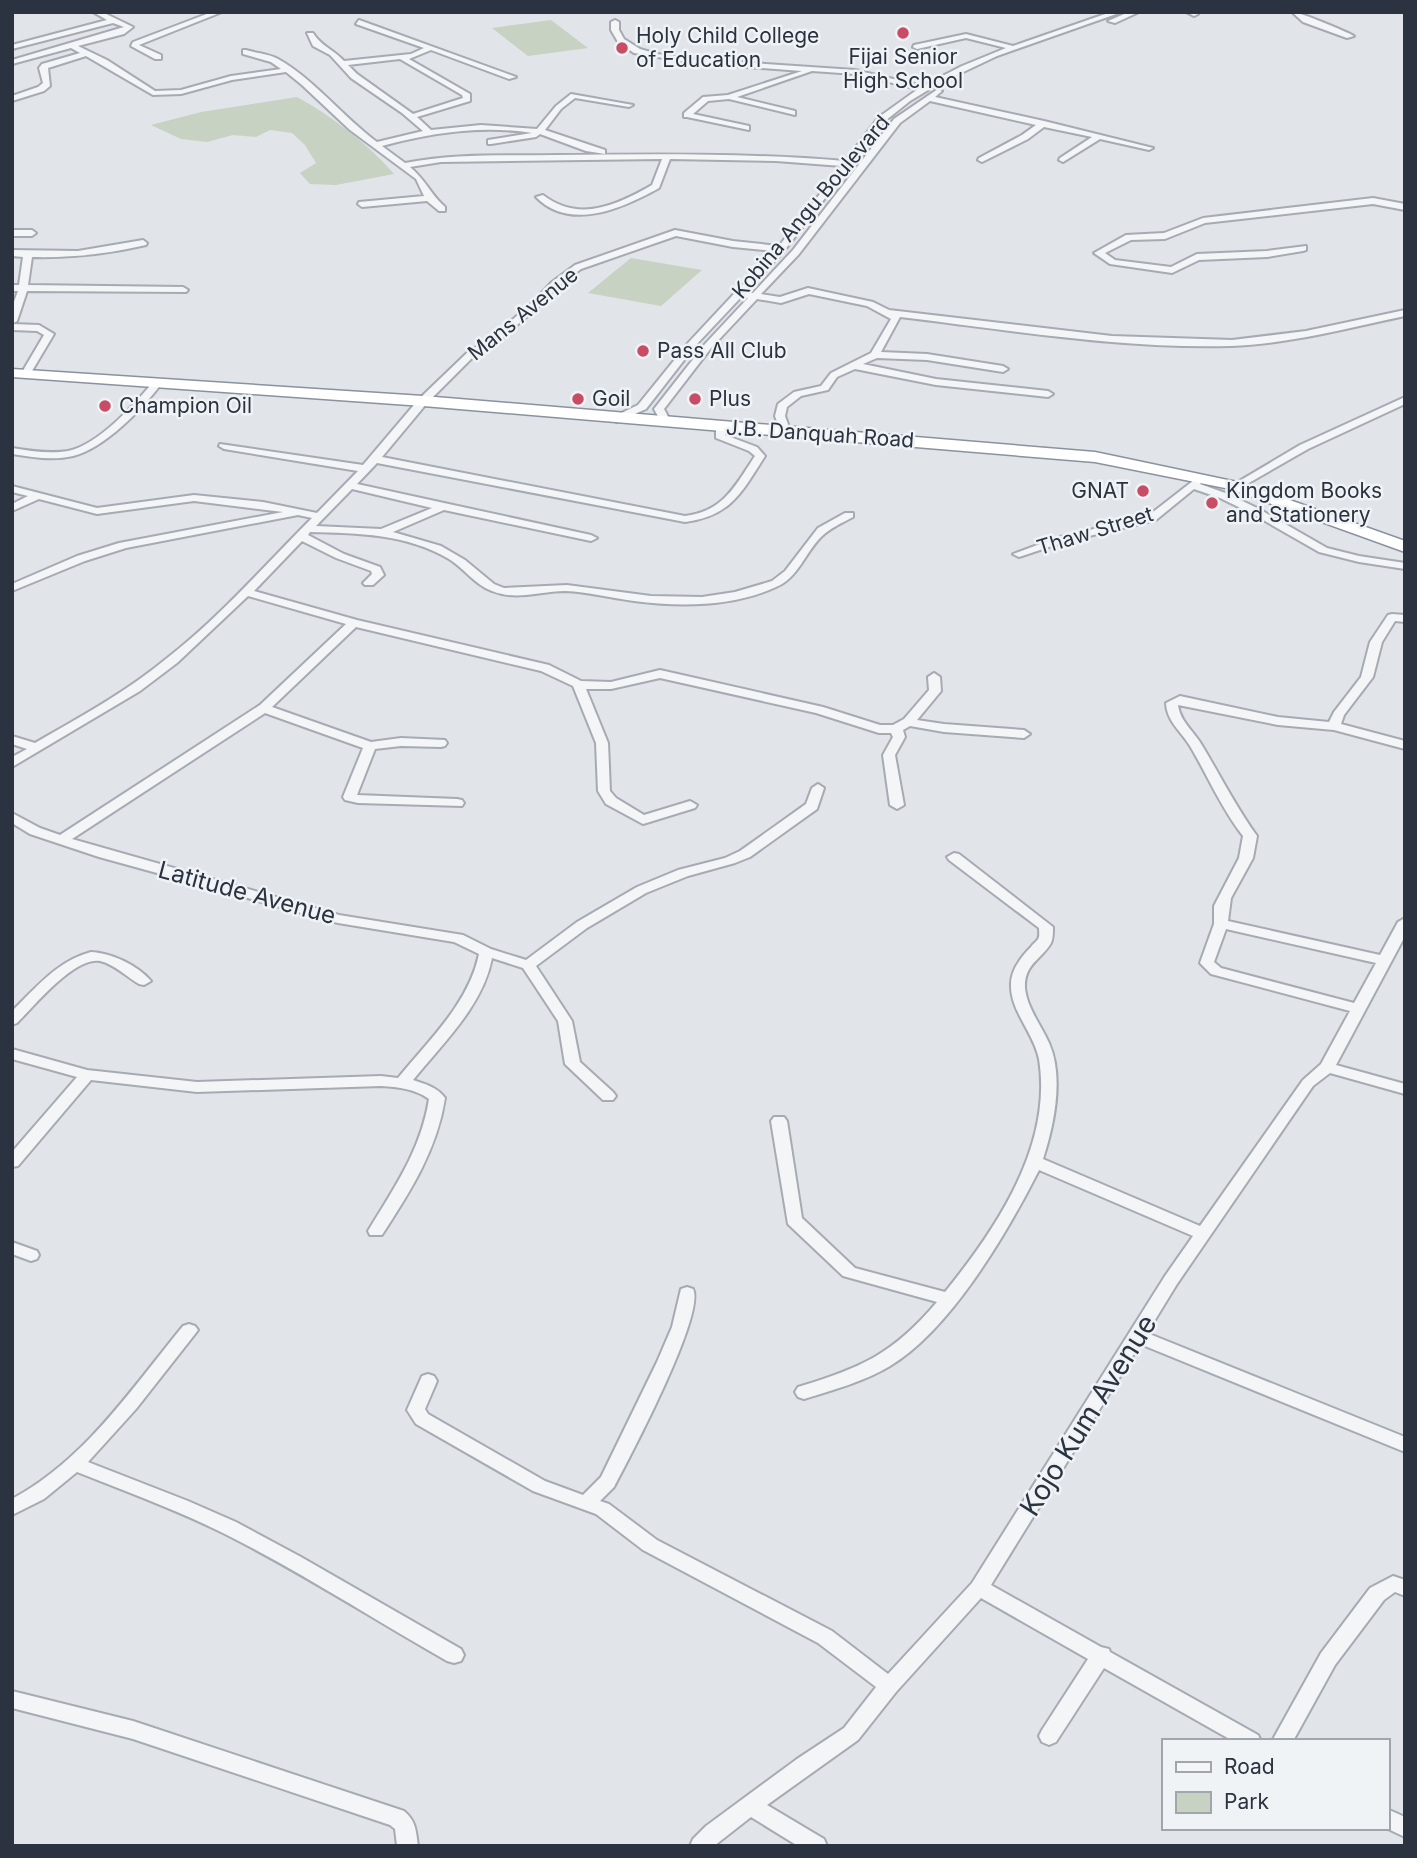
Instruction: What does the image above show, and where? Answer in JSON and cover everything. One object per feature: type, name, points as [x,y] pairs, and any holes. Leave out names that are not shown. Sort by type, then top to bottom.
[{"type":"highway","name":"J.B. Danquah Road","points":[[19,374],[423,401],[617,419],[662,416],[721,426],[1095,457],[1197,481],[1236,486],[1405,547]]},
{"type":"street","points":[[12,62],[121,32],[129,27],[96,12]]},
{"type":"street","points":[[158,57],[135,46],[136,44],[219,12]]},
{"type":"street","name":"Kobina Angu Boulevard","points":[[662,416],[708,346],[796,252],[897,121],[927,93],[959,70],[1119,12]]},
{"type":"street","name":"Kobina Angu Boulevard","points":[[617,419],[642,407],[692,344],[781,249],[882,119],[898,105],[996,63],[1136,12]]},
{"type":"street","points":[[1295,12],[1306,20],[1350,36]]},
{"type":"street","points":[[12,48],[115,20]]},
{"type":"street","points":[[359,22],[512,77]]},
{"type":"street","points":[[615,22],[615,30],[621,40],[637,51],[693,61],[855,72],[927,93],[1149,148]]},
{"type":"street","points":[[310,35],[316,44],[333,53],[354,76],[413,116],[430,132]]},
{"type":"street","points":[[917,47],[966,36],[1015,48]]},
{"type":"street","points":[[71,45],[153,93],[181,92],[231,78],[287,70]]},
{"type":"street","points":[[12,48],[32,56]]},
{"type":"street","points":[[344,64],[403,58],[429,48]]},
{"type":"street","points":[[246,52],[265,56],[287,70],[375,145],[419,178],[429,198],[442,209]]},
{"type":"street","points":[[12,99],[41,89],[47,84],[43,68],[45,66],[88,53]]},
{"type":"street","points":[[403,58],[466,94],[467,99],[413,116]]},
{"type":"street","points":[[746,128],[687,115],[706,99],[729,97],[813,69]]},
{"type":"street","points":[[543,133],[554,108],[574,96],[629,105]]},
{"type":"street","points":[[729,97],[792,113]]},
{"type":"street","points":[[982,160],[1025,137],[1044,123]]},
{"type":"street","points":[[375,145],[475,125],[543,133],[574,141],[596,152],[647,156]]},
{"type":"street","points":[[491,142],[543,133]]},
{"type":"street","points":[[1063,160],[1098,137]]},
{"type":"street","points":[[404,166],[475,156],[764,157],[863,165]]},
{"type":"street","points":[[540,197],[547,205],[563,210],[593,211],[613,207],[656,186],[667,156]]},
{"type":"street","points":[[362,204],[429,198]]},
{"type":"street","points":[[1303,248],[1267,254],[1197,257],[1172,270],[1113,262],[1098,253],[1129,237],[1165,236],[1203,221],[1373,201],[1405,207]]},
{"type":"street","points":[[12,233],[32,233]]},
{"type":"street","name":"Mans Avenue","points":[[12,763],[136,688],[173,660],[246,592],[375,459],[423,401],[471,354],[493,341],[555,284],[578,267],[676,233],[733,244],[781,249]]},
{"type":"street","points":[[12,253],[98,252],[143,243]]},
{"type":"street","points":[[12,321],[23,289],[29,254]]},
{"type":"street","points":[[12,288],[183,290]]},
{"type":"street","points":[[740,293],[781,300],[808,291],[870,304],[890,313],[1112,339],[1233,343],[1271,341],[1405,313]]},
{"type":"street","points":[[875,355],[896,322],[890,313]]},
{"type":"street","points":[[12,327],[39,328],[49,334],[19,374]]},
{"type":"street","points":[[785,430],[780,416],[782,406],[798,394],[824,388],[834,375],[875,355],[926,357],[1003,369]]},
{"type":"street","points":[[851,365],[936,382],[1048,394]]},
{"type":"street","points":[[12,452],[71,453],[85,448],[142,403],[157,383]]},
{"type":"street","points":[[1236,486],[1304,447],[1405,400]]},
{"type":"street","points":[[642,407],[662,416]]},
{"type":"street","points":[[375,459],[685,519],[697,518],[715,513],[732,498],[760,456],[754,449],[736,445],[720,436],[721,426]]},
{"type":"street","points":[[224,446],[365,469]]},
{"type":"street","points":[[1197,481],[1323,550],[1405,566]]},
{"type":"street","name":"Thaw Street","points":[[1019,554],[1060,540],[1152,517],[1197,481]]},
{"type":"street","points":[[349,485],[591,538]]},
{"type":"street","points":[[12,489],[35,497],[97,510],[194,498],[263,505],[318,516]]},
{"type":"street","points":[[12,508],[35,497]]},
{"type":"street","points":[[385,531],[443,507]]},
{"type":"street","points":[[12,588],[94,553],[115,547],[268,520],[298,512]]},
{"type":"street","points":[[303,532],[385,531],[430,545],[456,558],[492,588],[503,592],[576,589],[635,598],[692,600],[744,594],[788,577],[815,537],[825,527],[849,515]]},
{"type":"street","points":[[303,532],[340,556],[376,569],[378,575],[369,583]]},
{"type":"street","points":[[246,592],[354,623],[545,668],[578,684],[618,686],[639,677],[660,674],[819,710],[879,729],[902,725],[1024,734]]},
{"type":"street","points":[[1334,726],[1338,715],[1367,677],[1376,642],[1392,618],[1405,619]]},
{"type":"street","points":[[61,840],[264,708],[354,623]]},
{"type":"street","points":[[897,805],[889,755],[900,737],[902,725],[935,691],[934,677]]},
{"type":"street","points":[[578,684],[602,743],[604,790],[611,801],[643,820],[690,805]]},
{"type":"street","points":[[1359,1009],[1216,971],[1207,963],[1221,923],[1218,912],[1220,904],[1247,856],[1250,836],[1234,818],[1195,743],[1172,713],[1172,703],[1180,701],[1278,721],[1334,726],[1405,745]]},
{"type":"street","points":[[264,708],[370,746],[401,742],[441,743]]},
{"type":"street","points":[[12,740],[37,748]]},
{"type":"street","points":[[370,746],[350,797],[457,803]]},
{"type":"street","points":[[608,1096],[573,1064],[565,1021],[528,965],[571,931],[610,908],[682,874],[736,859],[811,806],[818,788]]},
{"type":"street","name":"Latitude Avenue","points":[[12,817],[35,831],[61,840],[338,919],[458,938],[485,953],[528,965]]},
{"type":"street","points":[[804,1392],[858,1377],[892,1355],[922,1328],[948,1299],[993,1237],[1035,1162],[1048,1081],[1044,1049],[1029,1021],[1018,985],[1031,952],[1045,941],[1046,927],[954,857]]},
{"type":"street","name":"Kojo Kum Avenue","points":[[700,1846],[804,1765],[851,1734],[889,1686],[979,1588],[1171,1280],[1308,1083],[1326,1067],[1405,922]]},
{"type":"street","points":[[1221,923],[1384,960]]},
{"type":"street","points":[[402,1082],[471,995],[485,962],[485,953]]},
{"type":"street","points":[[12,1020],[71,963],[85,957],[104,957],[144,981]]},
{"type":"street","points":[[12,1054],[87,1075],[197,1087],[402,1082],[430,1091],[437,1098],[435,1121],[406,1185],[376,1230]]},
{"type":"street","points":[[1326,1067],[1405,1088]]},
{"type":"street","points":[[12,1162],[87,1075]]},
{"type":"street","points":[[779,1121],[794,1220],[849,1272],[948,1299]]},
{"type":"street","points":[[1035,1162],[1203,1234]]},
{"type":"street","points":[[12,1248],[31,1255]]},
{"type":"street","points":[[586,1504],[608,1482],[666,1362],[681,1327],[687,1293]]},
{"type":"street","points":[[12,1508],[35,1498],[76,1465],[189,1330]]},
{"type":"street","points":[[1138,1336],[1405,1445]]},
{"type":"street","points":[[428,1381],[416,1410],[422,1419],[539,1486],[602,1510],[650,1545],[825,1637],[889,1686]]},
{"type":"street","points":[[76,1465],[197,1512],[253,1540],[454,1655]]},
{"type":"street","points":[[1283,1739],[1328,1659],[1377,1594],[1393,1584],[1405,1588]]},
{"type":"street","points":[[979,1588],[1248,1739]]},
{"type":"street","points":[[1049,1736],[1102,1655]]},
{"type":"street","points":[[12,1699],[133,1730],[397,1818],[405,1825],[408,1846]]},
{"type":"street","points":[[751,1806],[817,1846]]},
{"type":"street","points":[[1389,1819],[1405,1828]]},
{"type":"green space","points":[[551,20],[588,48],[528,56],[492,28]]},
{"type":"green space","points":[[297,97],[349,131],[394,174],[336,185],[310,184],[300,173],[316,163],[305,145],[292,133],[270,130],[256,137],[233,135],[207,142],[181,139],[151,125],[201,112]]},
{"type":"green space","points":[[631,258],[702,270],[661,306],[588,293]]},
{"type":"place","name":"Fijai Senior High School","points":[[903,33]]},
{"type":"place","name":"Holy Child College of Education","points":[[622,48]]},
{"type":"place","name":"Pass All Club","points":[[643,351]]},
{"type":"place","name":"Goil","points":[[578,399]]},
{"type":"place","name":"Plus","points":[[695,399]]},
{"type":"place","name":"Champion Oil","points":[[105,406]]},
{"type":"place","name":"GNAT","points":[[1143,491]]},
{"type":"place","name":"Kingdom Books and Stationery","points":[[1212,503]]}]
